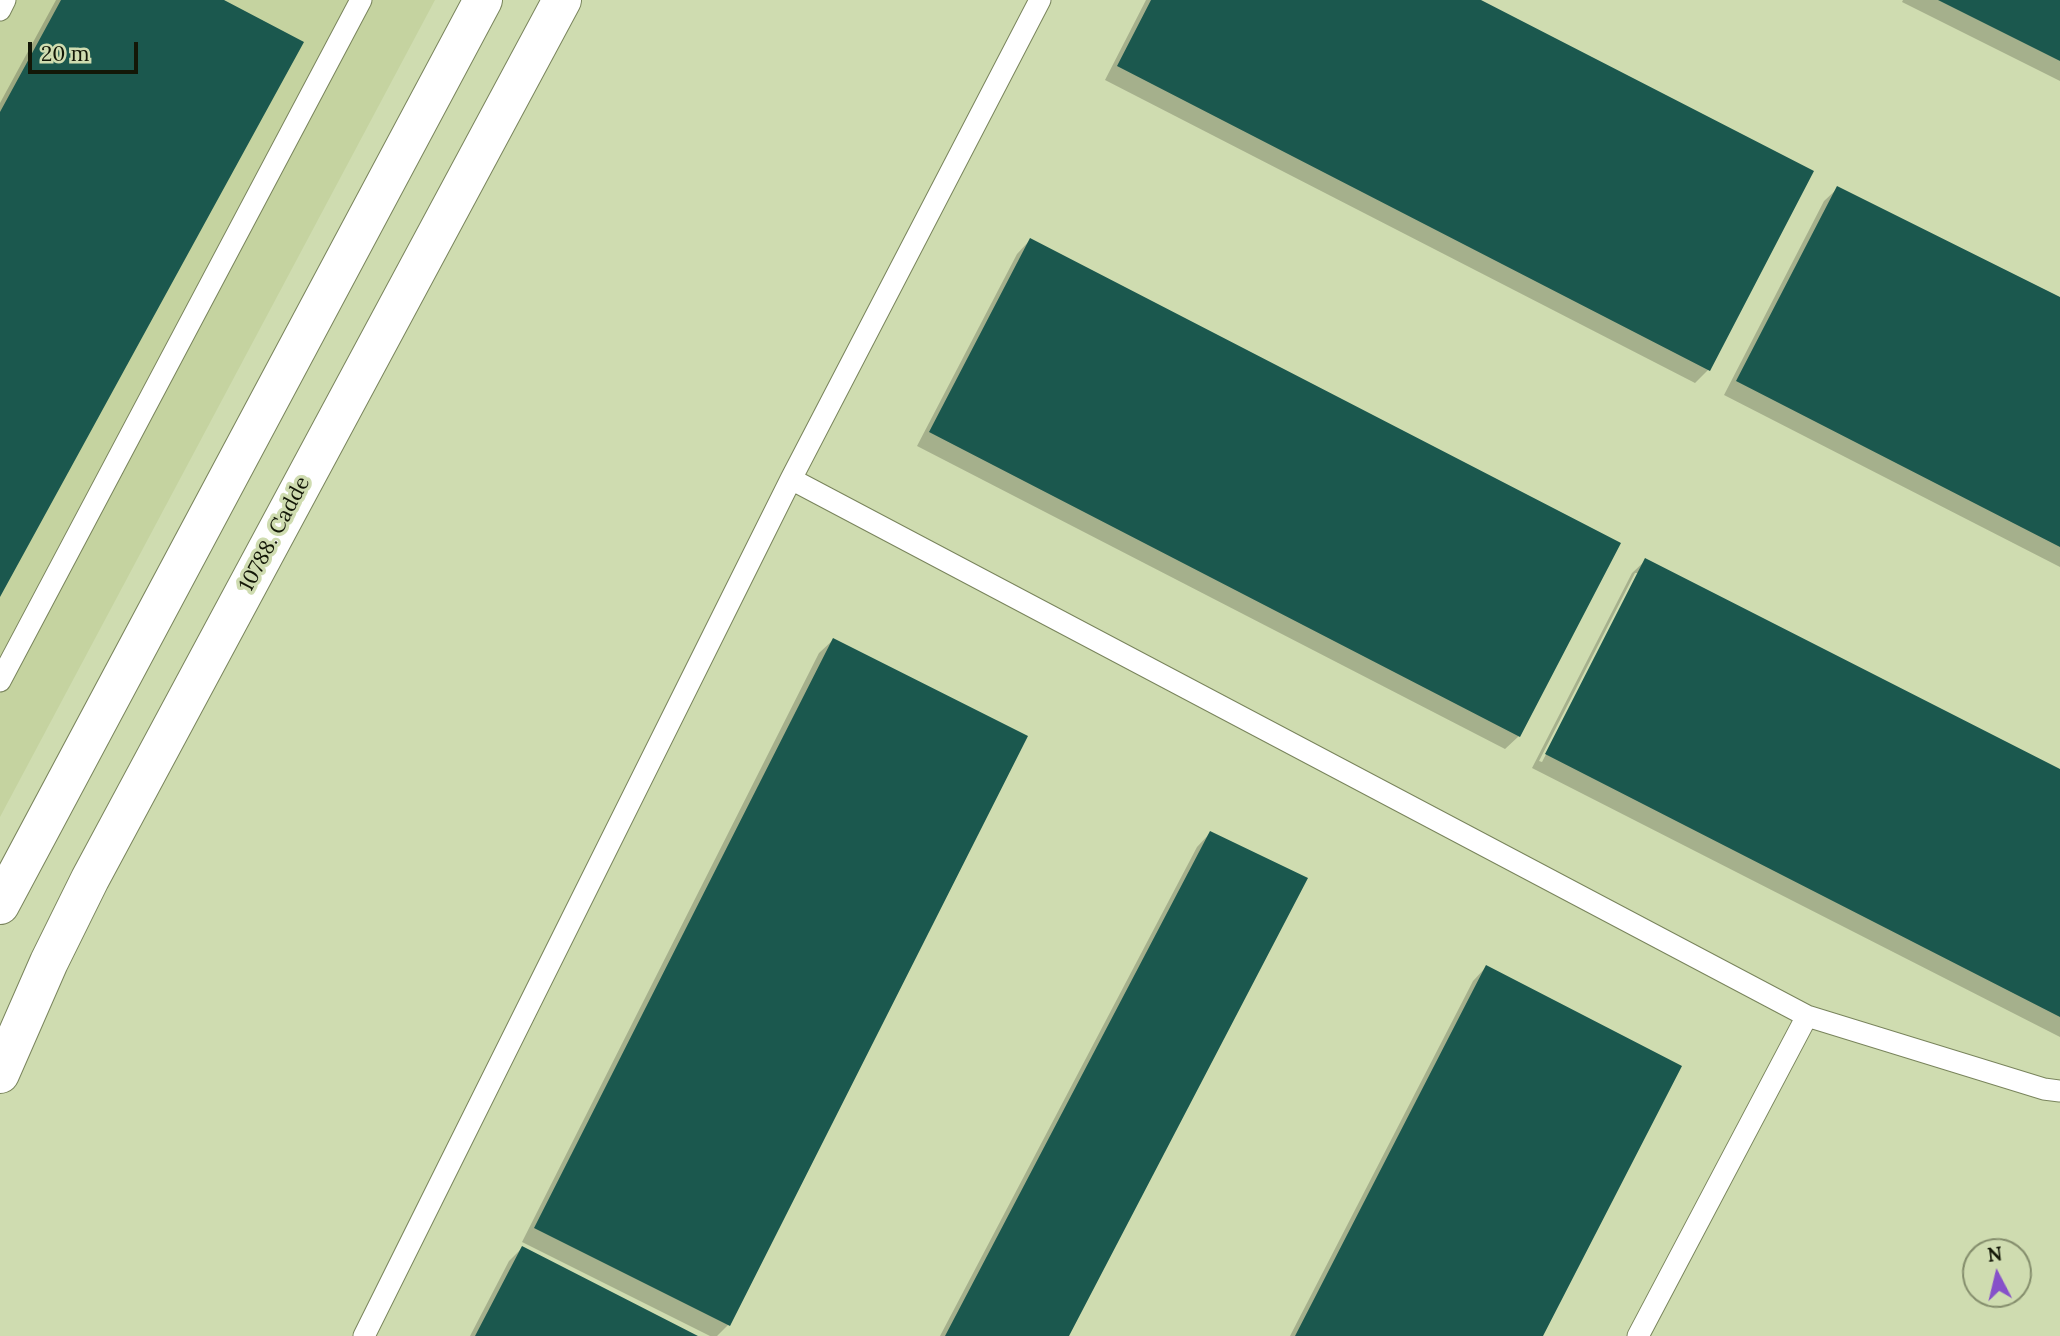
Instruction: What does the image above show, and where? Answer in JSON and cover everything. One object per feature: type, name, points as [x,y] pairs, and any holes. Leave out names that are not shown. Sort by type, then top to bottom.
[{"type":"street","points":[[0,905],[483,0]]},
{"type":"street","name":"10788. Cadde","points":[[0,1074],[49,962],[90,879],[562,0]]},
{"type":"lane","points":[[0,10],[5,0]]},
{"type":"lane","points":[[0,681],[360,0]]},
{"type":"lane","points":[[364,1336],[791,478],[1040,0]]},
{"type":"lane","points":[[791,478],[1807,1016],[2044,1090],[2060,1091]]},
{"type":"lane","points":[[1637,1336],[1807,1016]]},
{"type":"shaded area","points":[[0,0],[435,0],[0,817]]},
{"type":"building","points":[[61,0],[224,0],[304,42],[0,597],[0,112]]},
{"type":"building","points":[[1151,0],[1481,0],[1814,171],[1710,371],[1117,66]]},
{"type":"building","points":[[1938,0],[2060,0],[2060,61]]},
{"type":"building","points":[[1837,186],[2060,297],[2060,547],[1736,381]]},
{"type":"building","points":[[1030,238],[1621,543],[1520,737],[929,432]]},
{"type":"building","points":[[1645,558],[2060,769],[2060,1017],[1545,754]]},
{"type":"building","points":[[833,638],[1028,736],[730,1326],[534,1228]]},
{"type":"building","points":[[1210,831],[1308,878],[1069,1336],[945,1336]]},
{"type":"building","points":[[1486,965],[1682,1066],[1543,1336],[1295,1336]]},
{"type":"building","points":[[522,1246],[698,1336],[475,1336]]}]
